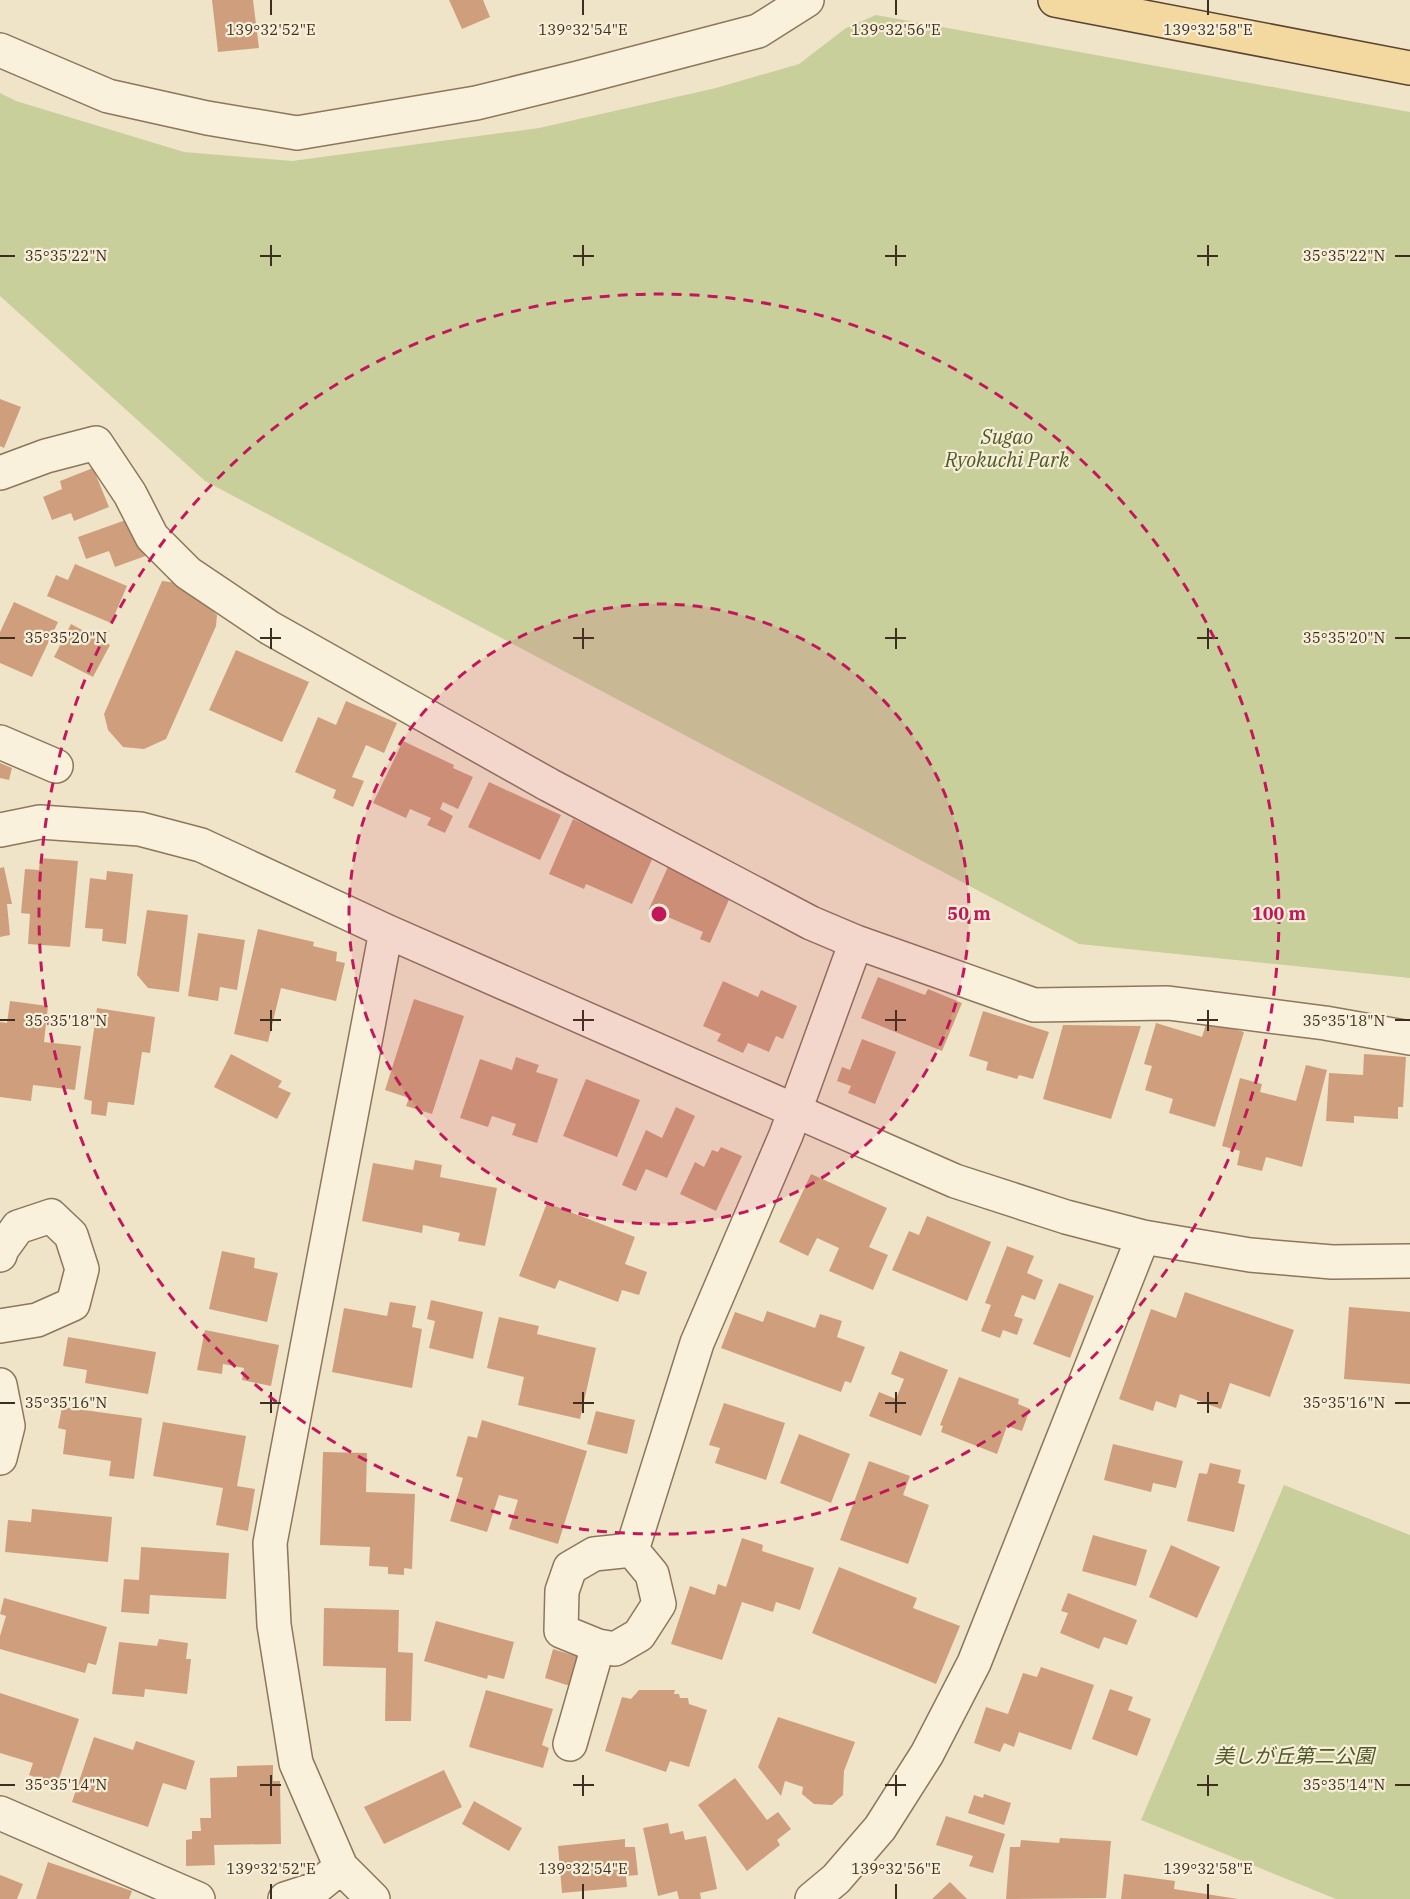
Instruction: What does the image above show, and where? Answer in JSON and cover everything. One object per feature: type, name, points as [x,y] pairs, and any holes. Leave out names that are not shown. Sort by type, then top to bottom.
[{"type":"main road","points":[[1055,0],[1129,7],[1410,68]]},
{"type":"street","points":[[0,50],[108,96],[207,118],[297,133],[476,103],[589,76],[758,31],[807,0]]},
{"type":"street","points":[[0,473],[46,456],[96,443],[130,494],[152,537],[188,573],[270,628],[549,785],[811,923],[856,942],[1034,1005],[1168,1003],[1325,1023],[1410,1038]]},
{"type":"street","points":[[0,742],[56,766]]},
{"type":"street","points":[[0,830],[40,822],[140,829],[201,844],[386,931],[955,1181],[1066,1217],[1143,1237],[1250,1255],[1332,1262],[1410,1261]]},
{"type":"street","points":[[373,1899],[341,1867],[296,1763],[274,1625],[270,1543],[386,931]]},
{"type":"street","points":[[632,1550],[697,1343],[786,1135],[856,942]]},
{"type":"street","points":[[0,1255],[18,1227],[51,1215],[71,1235],[82,1269],[73,1304],[37,1320],[0,1326]]},
{"type":"street","points":[[812,1899],[836,1879],[880,1828],[927,1754],[974,1663],[1143,1237]]},
{"type":"street","points":[[0,1385],[8,1426],[0,1458]]},
{"type":"street","points":[[632,1550],[652,1574],[659,1604],[639,1635],[615,1649],[598,1646],[561,1631],[562,1591],[570,1568],[594,1554],[632,1550]]},
{"type":"street","points":[[570,1744],[598,1646]]},
{"type":"street","points":[[0,1813],[198,1899]]},
{"type":"street","points":[[285,1899],[313,1890],[341,1867]]},
{"type":"green space","name":"Sugao Ryokuchi Park","points":[[876,15],[1410,112],[1410,978],[1079,944],[205,481],[0,296],[0,93],[16,101],[184,152],[292,161],[539,128],[716,88],[799,64],[846,28]]},
{"type":"green space","name":"美しが丘第二公園","points":[[1284,1485],[1410,1535],[1410,1899],[1336,1899],[1141,1820]]},
{"type":"building","points":[[212,0],[253,0],[259,48],[218,52]]},
{"type":"building","points":[[449,0],[483,0],[490,17],[462,29]]},
{"type":"building","points":[[0,399],[21,407],[4,448],[0,446]]},
{"type":"building","points":[[93,468],[109,507],[74,521],[71,513],[52,520],[43,497],[62,489],[60,481]]},
{"type":"building","points":[[137,516],[151,554],[115,567],[109,551],[86,559],[78,537]]},
{"type":"building","points":[[75,564],[127,586],[111,623],[47,596],[56,575],[68,580]]},
{"type":"building","points":[[162,581],[186,584],[217,615],[216,626],[166,739],[144,749],[123,747],[108,730],[104,714]]},
{"type":"building","points":[[14,602],[58,622],[32,677],[0,663],[0,632]]},
{"type":"building","points":[[71,624],[110,645],[93,677],[54,657]]},
{"type":"building","points":[[236,650],[309,682],[282,742],[209,710]]},
{"type":"building","points":[[346,701],[397,723],[384,753],[366,745],[352,777],[364,781],[353,807],[333,798],[336,790],[295,772],[318,717],[336,725]]},
{"type":"building","points":[[403,741],[454,765],[453,768],[473,777],[458,809],[443,802],[440,809],[453,816],[445,833],[427,825],[431,818],[410,809],[406,818],[373,803]]},
{"type":"building","points":[[0,763],[12,768],[9,780],[0,778]]},
{"type":"building","points":[[489,782],[561,815],[540,860],[468,827]]},
{"type":"building","points":[[573,819],[654,855],[632,904],[586,884],[584,889],[549,874]]},
{"type":"building","points":[[40,858],[78,861],[70,947],[28,944],[30,914],[21,913],[25,869],[39,870]]},
{"type":"building","points":[[671,860],[734,888],[710,943],[700,939],[703,932],[649,909]]},
{"type":"building","points":[[4,867],[12,904],[7,904],[10,935],[0,937],[0,868]]},
{"type":"building","points":[[107,871],[133,874],[126,944],[102,941],[103,929],[85,928],[90,878],[106,880]]},
{"type":"building","points":[[147,910],[188,915],[179,992],[148,988],[137,975]]},
{"type":"building","points":[[258,929],[314,942],[313,946],[337,952],[336,961],[345,963],[336,1001],[281,988],[268,1042],[234,1034]]},
{"type":"building","points":[[198,933],[245,940],[237,990],[220,987],[218,1001],[188,996]]},
{"type":"building","points":[[878,977],[925,995],[928,989],[962,1003],[942,1051],[861,1018]]},
{"type":"building","points":[[723,981],[758,997],[761,990],[797,1006],[783,1039],[776,1036],[769,1052],[748,1043],[743,1053],[717,1041],[721,1034],[703,1026]]},
{"type":"building","points":[[414,999],[464,1016],[432,1114],[406,1106],[409,1098],[385,1090]]},
{"type":"building","points":[[10,1001],[48,1006],[44,1042],[81,1046],[75,1090],[33,1085],[31,1101],[0,1097],[0,1022],[7,1023]]},
{"type":"building","points":[[97,1008],[155,1017],[150,1053],[142,1052],[134,1105],[108,1102],[106,1116],[91,1114],[92,1101],[84,1099]]},
{"type":"building","points":[[983,1011],[1049,1032],[1033,1079],[1019,1075],[1017,1079],[986,1070],[988,1062],[969,1056]]},
{"type":"building","points":[[1207,1021],[1244,1032],[1215,1127],[1169,1113],[1173,1099],[1145,1090],[1152,1066],[1144,1064],[1156,1023],[1202,1037]]},
{"type":"building","points":[[1063,1025],[1141,1026],[1111,1119],[1043,1099]]},
{"type":"building","points":[[862,1039],[896,1052],[875,1104],[848,1093],[851,1086],[837,1081],[842,1067],[850,1070]]},
{"type":"building","points":[[231,1054],[282,1081],[278,1087],[291,1093],[277,1119],[214,1087]]},
{"type":"building","points":[[1364,1054],[1406,1057],[1403,1107],[1398,1107],[1398,1119],[1354,1116],[1354,1123],[1326,1121],[1329,1073],[1363,1075]]},
{"type":"building","points":[[516,1057],[539,1065],[536,1072],[558,1079],[537,1143],[512,1135],[516,1124],[492,1116],[488,1127],[460,1118],[480,1059],[512,1070]]},
{"type":"building","points":[[1306,1065],[1327,1070],[1302,1167],[1266,1157],[1262,1171],[1237,1165],[1240,1151],[1222,1146],[1240,1078],[1262,1084],[1260,1092],[1296,1101]]},
{"type":"building","points":[[586,1079],[640,1100],[617,1157],[563,1136]]},
{"type":"building","points":[[676,1107],[695,1116],[667,1178],[646,1169],[636,1191],[622,1185],[646,1130],[662,1138]]},
{"type":"building","points":[[721,1147],[742,1156],[716,1211],[680,1194],[695,1162],[704,1167],[712,1150],[718,1152]]},
{"type":"building","points":[[415,1160],[442,1165],[440,1177],[497,1188],[485,1246],[458,1241],[460,1233],[423,1225],[422,1233],[362,1221],[373,1163],[413,1170]]},
{"type":"building","points":[[811,1174],[887,1208],[869,1247],[888,1255],[873,1290],[829,1271],[839,1248],[817,1238],[808,1256],[779,1242]]},
{"type":"building","points":[[547,1203],[635,1237],[625,1264],[647,1272],[639,1295],[622,1290],[618,1302],[559,1280],[555,1289],[519,1276]]},
{"type":"building","points":[[927,1216],[991,1242],[967,1301],[892,1270],[909,1231],[919,1235]]},
{"type":"building","points":[[1007,1246],[1034,1256],[1027,1273],[1043,1280],[1035,1300],[1022,1295],[1014,1316],[1023,1319],[1017,1335],[1003,1330],[1000,1338],[981,1331],[991,1305],[985,1303]]},
{"type":"building","points":[[222,1251],[255,1258],[254,1268],[278,1273],[267,1322],[209,1309]]},
{"type":"building","points":[[1059,1283],[1094,1296],[1070,1358],[1033,1344]]},
{"type":"building","points":[[1185,1292],[1294,1330],[1270,1397],[1230,1383],[1221,1409],[1180,1394],[1176,1408],[1156,1401],[1153,1411],[1119,1399],[1151,1309],[1176,1318]]},
{"type":"building","points":[[431,1300],[483,1312],[473,1359],[429,1348],[435,1321],[427,1319]]},
{"type":"building","points":[[390,1302],[416,1306],[412,1327],[422,1329],[412,1388],[332,1372],[344,1308],[387,1316]]},
{"type":"building","points":[[1349,1307],[1410,1312],[1410,1384],[1344,1379]]},
{"type":"building","points":[[767,1311],[815,1328],[820,1314],[842,1321],[837,1337],[865,1347],[851,1383],[845,1381],[841,1392],[721,1348],[735,1312],[763,1322]]},
{"type":"building","points":[[499,1317],[539,1326],[537,1334],[596,1348],[580,1419],[518,1405],[524,1377],[487,1368]]},
{"type":"building","points":[[205,1330],[279,1345],[271,1386],[242,1380],[244,1368],[223,1364],[222,1374],[197,1370]]},
{"type":"building","points":[[68,1337],[156,1352],[148,1394],[85,1383],[87,1370],[63,1366]]},
{"type":"building","points":[[900,1351],[948,1370],[921,1436],[869,1416],[879,1392],[896,1399],[904,1379],[891,1374]]},
{"type":"building","points":[[959,1377],[1019,1399],[1018,1404],[1030,1409],[1022,1431],[1007,1426],[997,1454],[941,1432],[943,1426],[940,1425]]},
{"type":"building","points":[[724,1403],[785,1423],[766,1480],[715,1463],[720,1448],[709,1445]]},
{"type":"building","points":[[62,1407],[142,1418],[134,1479],[109,1476],[111,1461],[63,1454],[66,1430],[58,1428]]},
{"type":"building","points":[[596,1411],[635,1420],[627,1454],[587,1444]]},
{"type":"building","points":[[482,1420],[587,1451],[558,1544],[509,1529],[518,1500],[499,1495],[487,1532],[450,1521],[463,1478],[456,1476],[468,1436],[477,1438]]},
{"type":"building","points":[[163,1422],[246,1436],[237,1486],[255,1489],[248,1531],[216,1525],[223,1488],[153,1476]]},
{"type":"building","points":[[799,1434],[850,1454],[831,1503],[780,1483]]},
{"type":"building","points":[[1113,1444],[1183,1461],[1176,1488],[1153,1483],[1151,1492],[1104,1480]]},
{"type":"building","points":[[323,1452],[367,1453],[366,1492],[415,1494],[412,1569],[404,1568],[404,1575],[388,1574],[388,1567],[369,1566],[370,1547],[320,1545]]},
{"type":"building","points":[[869,1461],[910,1476],[903,1495],[929,1505],[908,1564],[840,1540]]},
{"type":"building","points":[[1210,1463],[1241,1470],[1238,1483],[1245,1485],[1234,1532],[1187,1521],[1199,1473],[1207,1474]]},
{"type":"building","points":[[32,1509],[112,1517],[108,1562],[5,1552],[8,1520],[31,1522]]},
{"type":"building","points":[[1093,1535],[1147,1550],[1136,1586],[1082,1571]]},
{"type":"building","points":[[742,1538],[763,1545],[762,1551],[814,1568],[800,1610],[776,1602],[773,1612],[742,1602],[722,1660],[671,1644],[690,1586],[715,1595],[718,1584],[726,1587]]},
{"type":"building","points":[[1171,1545],[1220,1567],[1197,1618],[1149,1597]]},
{"type":"building","points":[[141,1547],[229,1553],[226,1599],[150,1595],[149,1614],[121,1612],[124,1579],[139,1580]]},
{"type":"building","points":[[839,1567],[917,1598],[913,1608],[960,1626],[936,1684],[812,1633]]},
{"type":"building","points":[[1068,1593],[1137,1620],[1127,1645],[1104,1637],[1099,1649],[1060,1633],[1068,1613],[1061,1611]]},
{"type":"building","points":[[4,1598],[107,1627],[96,1665],[88,1663],[85,1673],[0,1649],[0,1636],[6,1616],[0,1614]]},
{"type":"building","points":[[324,1608],[399,1610],[398,1652],[413,1653],[411,1721],[385,1721],[386,1668],[323,1666]]},
{"type":"building","points":[[436,1621],[514,1642],[504,1679],[488,1675],[487,1679],[424,1661]]},
{"type":"building","points":[[159,1639],[188,1643],[186,1659],[191,1659],[187,1694],[145,1689],[144,1697],[112,1694],[119,1642],[157,1646]]},
{"type":"building","points":[[553,1649],[579,1657],[570,1686],[545,1678]]},
{"type":"building","points":[[1041,1667],[1094,1685],[1071,1750],[1019,1732],[1014,1747],[1004,1743],[1000,1752],[974,1743],[986,1707],[1008,1714],[1023,1673],[1037,1677]]},
{"type":"building","points":[[1110,1689],[1133,1697],[1128,1710],[1151,1719],[1137,1756],[1092,1739]]},
{"type":"building","points":[[486,1690],[553,1709],[542,1745],[549,1748],[543,1768],[469,1747]]},
{"type":"building","points":[[639,1690],[675,1690],[674,1694],[679,1694],[680,1698],[688,1698],[689,1704],[707,1710],[689,1767],[670,1761],[666,1772],[605,1751],[622,1697],[631,1699]]},
{"type":"building","points":[[0,1693],[79,1719],[57,1785],[29,1775],[33,1763],[0,1753]]},
{"type":"building","points":[[778,1717],[855,1742],[844,1771],[843,1795],[832,1805],[814,1804],[802,1794],[803,1787],[785,1781],[781,1796],[758,1767]]},
{"type":"building","points":[[94,1737],[133,1750],[136,1741],[195,1761],[186,1790],[163,1783],[148,1827],[72,1802]]},
{"type":"building","points":[[273,1765],[273,1781],[280,1781],[281,1844],[214,1845],[215,1865],[186,1866],[186,1840],[192,1839],[192,1831],[201,1831],[200,1818],[211,1818],[210,1778],[237,1777],[237,1766]]},
{"type":"building","points":[[444,1770],[462,1807],[384,1844],[364,1807]]},
{"type":"building","points":[[735,1778],[767,1820],[778,1812],[791,1829],[777,1840],[780,1845],[747,1871],[698,1805]]},
{"type":"building","points":[[984,1794],[1011,1803],[1004,1825],[968,1813],[974,1795],[983,1798]]},
{"type":"building","points":[[474,1801],[522,1828],[509,1851],[462,1824]]},
{"type":"building","points":[[946,1816],[1005,1834],[993,1873],[969,1866],[973,1856],[936,1845]]},
{"type":"building","points":[[668,1823],[670,1834],[683,1831],[685,1840],[706,1836],[717,1889],[700,1893],[701,1899],[679,1899],[677,1891],[658,1896],[643,1828]]},
{"type":"building","points":[[1060,1838],[1111,1841],[1106,1898],[1006,1899],[1010,1847],[1020,1847],[1021,1840],[1059,1843]]},
{"type":"building","points":[[625,1839],[625,1847],[635,1847],[638,1875],[626,1876],[627,1887],[562,1893],[558,1846]]},
{"type":"building","points":[[48,1862],[132,1891],[129,1899],[36,1899]]},
{"type":"building","points":[[1124,1874],[1175,1881],[1174,1889],[1238,1899],[1121,1899]]},
{"type":"building","points":[[0,1875],[23,1884],[17,1899],[0,1899]]},
{"type":"building","points":[[950,1882],[967,1899],[932,1899]]}]
